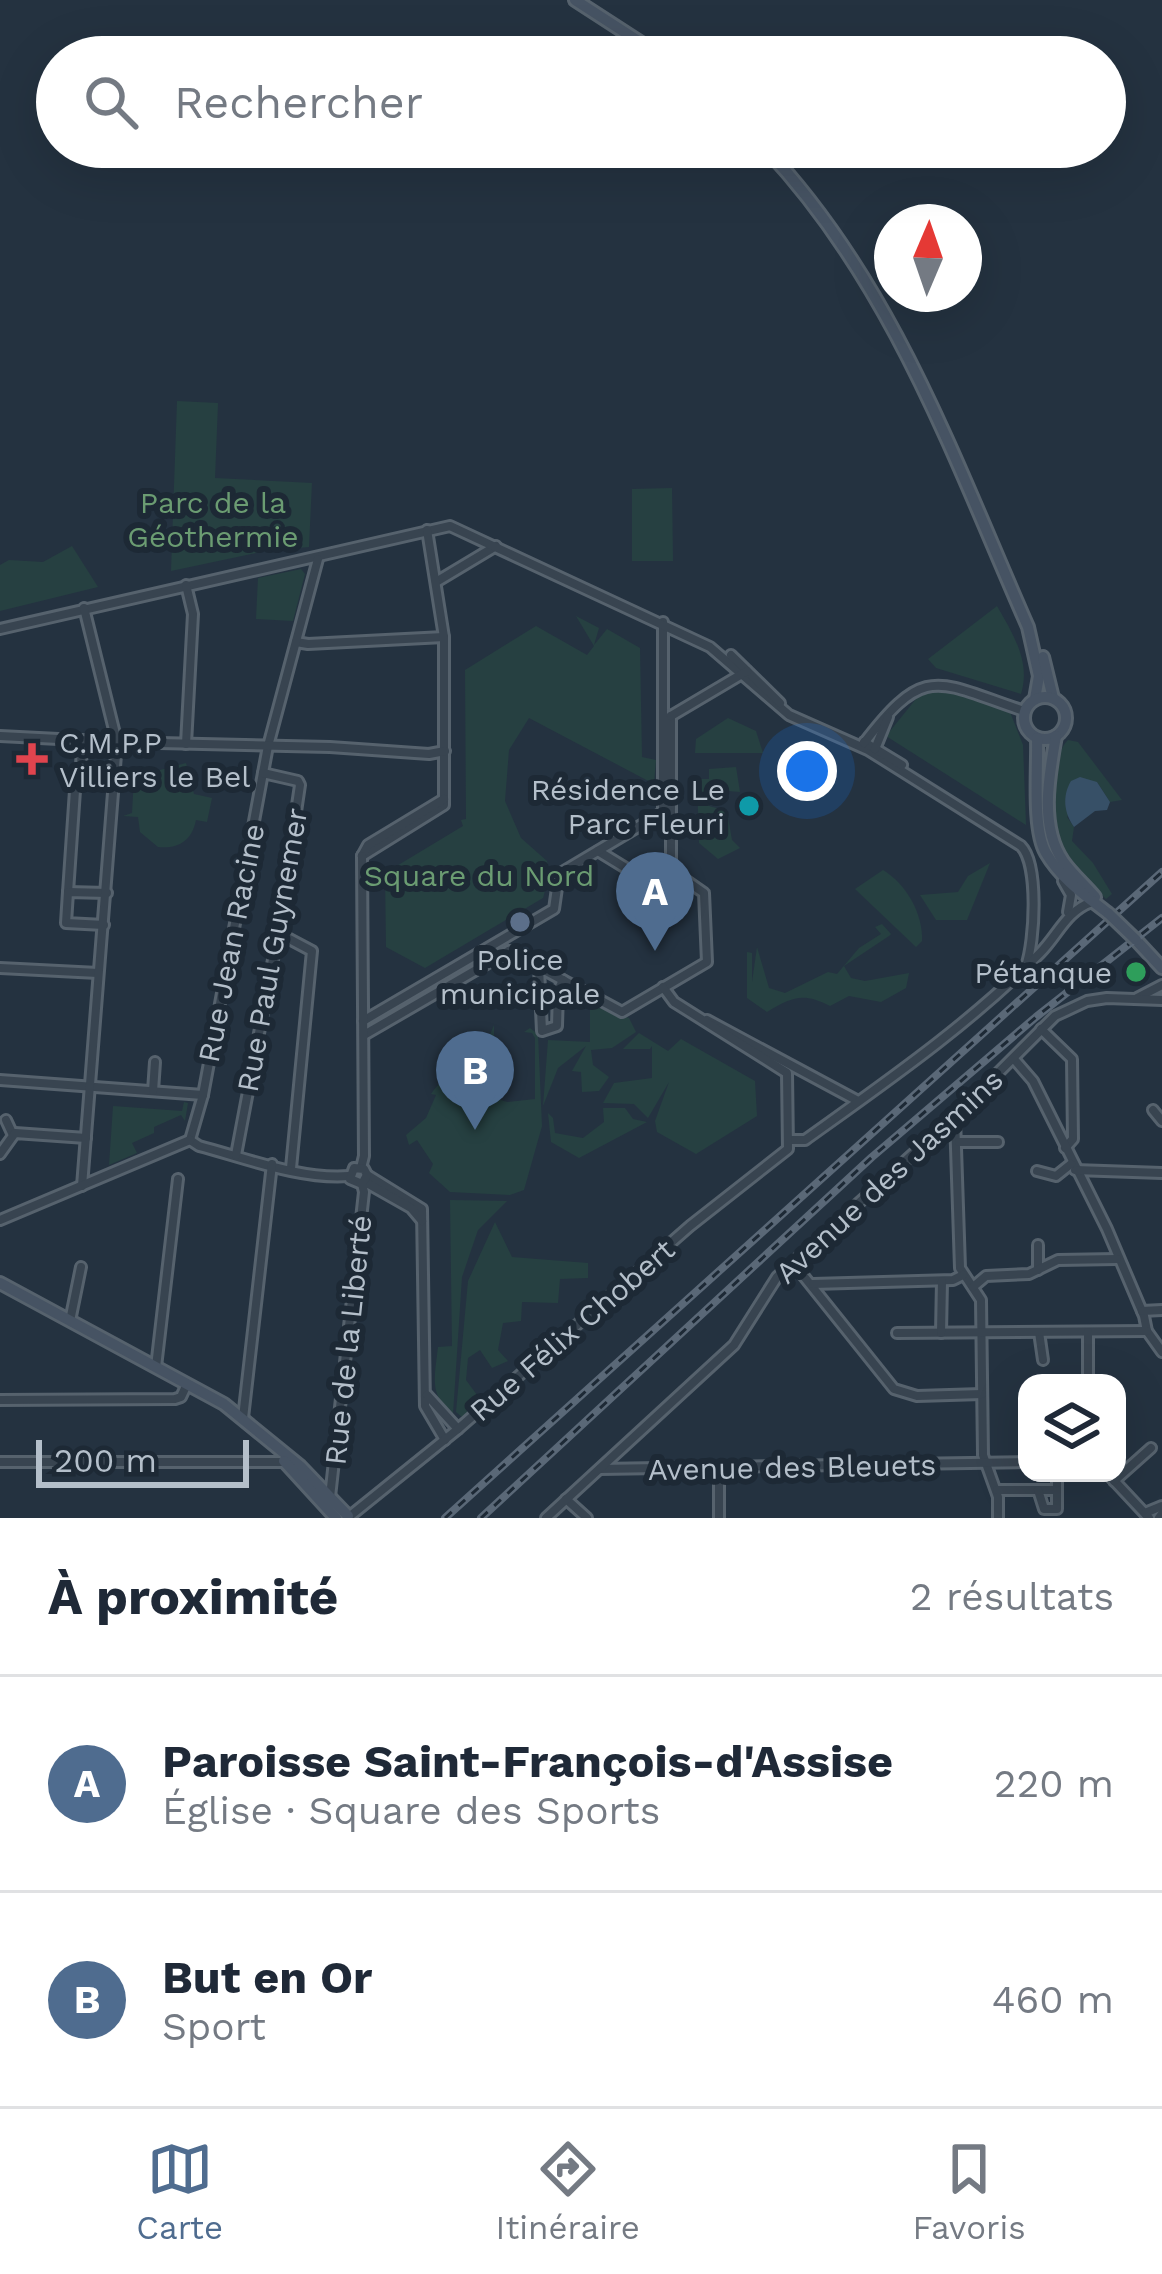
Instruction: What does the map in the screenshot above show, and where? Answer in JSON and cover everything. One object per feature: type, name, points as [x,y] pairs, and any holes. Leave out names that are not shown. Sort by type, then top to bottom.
[{"type":"main road","points":[[574,0],[630,36]]},
{"type":"main road","points":[[781,168],[843,244],[889,317],[1042,655],[1053,698],[1063,706],[1066,719],[1056,736],[1049,823],[1056,850],[1077,884],[1106,912]]},
{"type":"main road","points":[[1028,627],[1037,657],[1035,699],[1024,711],[1024,724],[1036,738],[1040,829],[1047,854],[1162,968]]},
{"type":"main road","points":[[1035,699],[1053,698]]},
{"type":"main road","points":[[1036,738],[1056,736]]},
{"type":"main road","points":[[1137,942],[1162,958]]},
{"type":"main road","points":[[0,1283],[242,1418],[303,1469],[348,1518]]},
{"type":"main road","points":[[254,1427],[348,1518]]},
{"type":"street","points":[[0,629],[450,526],[714,644],[789,716],[870,746],[999,827],[1030,857],[1036,949]]},
{"type":"street","points":[[0,736],[445,751],[444,637],[427,530]]},
{"type":"street","points":[[436,581],[496,546]]},
{"type":"street","name":"Rue Jean Racine","points":[[190,1140],[268,746],[318,559]]},
{"type":"street","points":[[186,585],[193,614],[186,744]]},
{"type":"street","points":[[82,1186],[117,742],[84,608]]},
{"type":"street","points":[[663,623],[671,871]]},
{"type":"street","points":[[296,642],[444,637]]},
{"type":"street","points":[[667,716],[746,672]]},
{"type":"street","points":[[870,746],[908,692],[934,684],[957,687],[1024,711]]},
{"type":"street","points":[[82,740],[66,923],[104,925]]},
{"type":"street","name":"Rue de la Liberté","points":[[330,1498],[362,1216],[362,856],[442,810],[445,751]]},
{"type":"street","points":[[81,769],[116,771]]},
{"type":"street","name":"Rue Paul Guynemer","points":[[236,1155],[300,785],[263,773]]},
{"type":"street","points":[[362,1022],[554,909],[559,874],[667,812]]},
{"type":"street","points":[[509,951],[622,1012],[707,962],[704,892],[671,871],[626,869],[598,851]]},
{"type":"street","points":[[1047,854],[1071,896],[1065,920]]},
{"type":"street","points":[[1076,909],[1077,884]]},
{"type":"street","points":[[68,892],[107,893]]},
{"type":"street","points":[[789,1068],[789,1140],[806,1140],[996,995],[1076,909],[1092,902]]},
{"type":"street","points":[[278,932],[312,951],[291,1168]]},
{"type":"street","points":[[509,951],[510,937]]},
{"type":"street","points":[[363,1036],[509,951]]},
{"type":"street","points":[[0,968],[98,973]]},
{"type":"street","points":[[539,968],[542,1031],[556,1026],[563,980]]},
{"type":"street","points":[[1133,999],[1162,986]]},
{"type":"street","points":[[664,987],[674,1002],[704,1020],[859,1102]]},
{"type":"street","name":"Avenue des Jasmins","points":[[546,1518],[734,1345],[766,1291],[955,1116],[1040,1029],[1087,1001],[1162,1000]]},
{"type":"street","points":[[1040,1029],[1072,1059],[1073,1139],[1065,1148]]},
{"type":"street","points":[[1014,1059],[1028,1072],[1107,1229],[1147,1331],[1162,1352]]},
{"type":"street","points":[[153,1091],[155,1062]]},
{"type":"street","points":[[0,1080],[202,1095]]},
{"type":"street","points":[[1153,1110],[1162,1121]]},
{"type":"street","points":[[955,1116],[963,1275],[981,1300],[985,1464],[996,1490],[998,1518]]},
{"type":"street","points":[[6,1120],[12,1133]]},
{"type":"street","points":[[12,1133],[86,1138]]},
{"type":"street","points":[[0,1154],[12,1133]]},
{"type":"street","points":[[0,1220],[190,1140],[272,1164],[350,1176],[352,1182],[363,1177],[417,1213],[423,1228],[425,1406],[445,1440]]},
{"type":"street","name":"Rue Félix Chobert","points":[[348,1518],[458,1430],[690,1226],[783,1157],[789,1140]]},
{"type":"street","points":[[959,1142],[998,1142]]},
{"type":"street","points":[[242,1418],[272,1164]]},
{"type":"street","points":[[1037,1171],[1062,1174],[1074,1166],[1162,1173]]},
{"type":"street","points":[[156,1367],[178,1179]]},
{"type":"street","points":[[1038,1245],[1038,1271]]},
{"type":"street","points":[[973,1287],[990,1275],[1038,1271],[1058,1260],[1117,1259]]},
{"type":"street","points":[[794,1264],[894,1389],[917,1396],[982,1394]]},
{"type":"street","points":[[69,1322],[81,1267]]},
{"type":"street","points":[[811,1284],[942,1281],[963,1275]]},
{"type":"street","points":[[941,1333],[942,1281]]},
{"type":"street","points":[[1142,1311],[1162,1310]]},
{"type":"street","points":[[897,1333],[1147,1331]]},
{"type":"street","points":[[1039,1332],[1043,1360]]},
{"type":"street","points":[[1088,1332],[1088,1374]]},
{"type":"street","points":[[0,1400],[175,1400],[187,1384]]},
{"type":"street","points":[[427,1393],[434,1407],[458,1430]]},
{"type":"street","points":[[1126,1466],[1151,1448]]},
{"type":"street","points":[[0,1462],[285,1462],[303,1469]]},
{"type":"street","name":"Avenue des Bleuets","points":[[599,1468],[1018,1462]]},
{"type":"street","points":[[718,1518],[719,1467]]},
{"type":"street","points":[[1038,1490],[1044,1509],[1057,1509],[1057,1482]]},
{"type":"street","points":[[1115,1482],[1147,1516],[1161,1512]]},
{"type":"street","points":[[996,1490],[1057,1490]]},
{"type":"street","points":[[566,1499],[587,1518]]},
{"type":"green space","name":"Parc de la Géothermie","points":[[177,401],[218,403],[215,478],[312,483],[309,547],[171,571]]},
{"type":"green space","points":[[672,488],[673,561],[632,561],[632,489]]},
{"type":"green space","points":[[72,546],[98,587],[0,611],[0,565],[9,560],[43,562]]},
{"type":"green space","points":[[301,569],[305,574],[293,621],[256,619],[258,578]]},
{"type":"green space","points":[[997,606],[1022,659],[1021,694],[936,668],[928,659]]},
{"type":"green space","name":"Square du Nord","points":[[576,616],[599,628],[594,645],[607,629],[640,648],[642,757],[656,760],[654,784],[529,718],[509,750],[505,801],[521,838],[547,861],[550,873],[543,898],[425,968],[386,947],[385,873],[463,826],[461,820],[466,819],[465,670],[536,626],[587,655],[594,646]]},
{"type":"green space","points":[[945,689],[1010,712],[1023,745],[1026,825],[886,736],[920,694]]},
{"type":"green space","points":[[728,718],[756,731],[763,753],[695,753],[696,739]]},
{"type":"green space","points":[[1068,740],[1078,742],[1122,800],[1110,802],[1097,782],[1067,817],[1074,827],[1072,841],[1112,894],[1106,899],[1072,863],[1059,838],[1055,776]]},
{"type":"green space","points":[[186,763],[194,794],[212,798],[207,822],[196,820],[178,845],[158,847],[140,832],[138,817],[123,816],[132,813],[134,777]]},
{"type":"green space","points":[[736,767],[740,792],[707,794],[709,806],[727,811],[732,840],[740,848],[718,859],[699,843],[697,779],[709,779],[709,769]]},
{"type":"green space","points":[[990,863],[967,920],[936,920],[920,895],[958,892],[968,876]]},
{"type":"green space","points":[[883,870],[912,900],[922,930],[922,941],[916,947],[855,889]]},
{"type":"green space","points":[[882,924],[891,934],[844,966],[851,978],[865,981],[909,973],[906,988],[881,1002],[849,996],[830,1006],[798,998],[767,1012],[747,998],[747,952],[752,953],[752,982],[757,947],[769,988],[785,993],[828,972],[837,974],[859,948],[881,934],[875,927]]},
{"type":"green space","points":[[590,1005],[629,1018],[636,1032],[612,1048],[591,1050],[593,1065],[609,1077],[599,1091],[582,1092],[581,1072],[572,1071],[586,1046],[558,1068],[543,1106],[548,1040],[590,1042]]},
{"type":"green space","points":[[494,1025],[494,1058],[466,1063],[468,1089],[507,1102],[535,1099],[535,1038],[524,1032],[530,1028],[538,1034],[542,1126],[524,1190],[510,1195],[450,1192],[429,1173],[433,1164],[417,1140],[409,1145],[406,1135],[426,1118],[436,1095],[431,1094],[480,1040],[489,1037]]},
{"type":"green space","points":[[639,1033],[668,1051],[681,1039],[755,1081],[757,1116],[696,1154],[657,1132],[655,1121],[669,1082],[648,1118],[634,1104],[603,1103],[614,1083],[652,1078],[652,1046],[623,1049]]},
{"type":"green space","points":[[184,1102],[188,1103],[185,1121],[181,1115],[154,1127],[154,1133],[132,1143],[137,1153],[109,1165],[113,1106],[182,1111]]},
{"type":"green space","points":[[603,1108],[625,1108],[633,1119],[647,1122],[579,1158],[551,1142],[548,1113],[555,1133],[583,1138],[604,1122]]},
{"type":"green space","points":[[450,1200],[507,1201],[478,1230],[462,1277],[453,1414],[436,1392],[435,1376],[438,1347],[452,1346]]},
{"type":"green space","points":[[495,1222],[512,1257],[588,1263],[588,1278],[560,1279],[558,1303],[522,1302],[521,1321],[503,1323],[498,1350],[508,1361],[492,1368],[480,1350],[468,1358],[466,1380],[480,1399],[462,1417],[456,1412],[468,1281]]},
{"type":"water","points":[[1080,777],[1097,782],[1110,802],[1107,810],[1095,811],[1074,827],[1065,798],[1071,781]]},
{"type":"railway","points":[[445,1518],[1162,872]]},
{"type":"railway","points":[[481,1518],[872,1157],[1036,1017],[1162,918]]},
{"type":"place","name":"C.M.P.P Villiers le Bel","points":[[32,759]]},
{"type":"place","name":"Résidence Le Parc Fleuri","points":[[749,806]]},
{"type":"place","name":"Police municipale","points":[[520,922]]},
{"type":"place","name":"Paroisse Saint-François-d'Assise","points":[[655,951]]},
{"type":"place","name":"Pétanque","points":[[1136,972]]},
{"type":"place","name":"But en Or","points":[[475,1130]]}]
